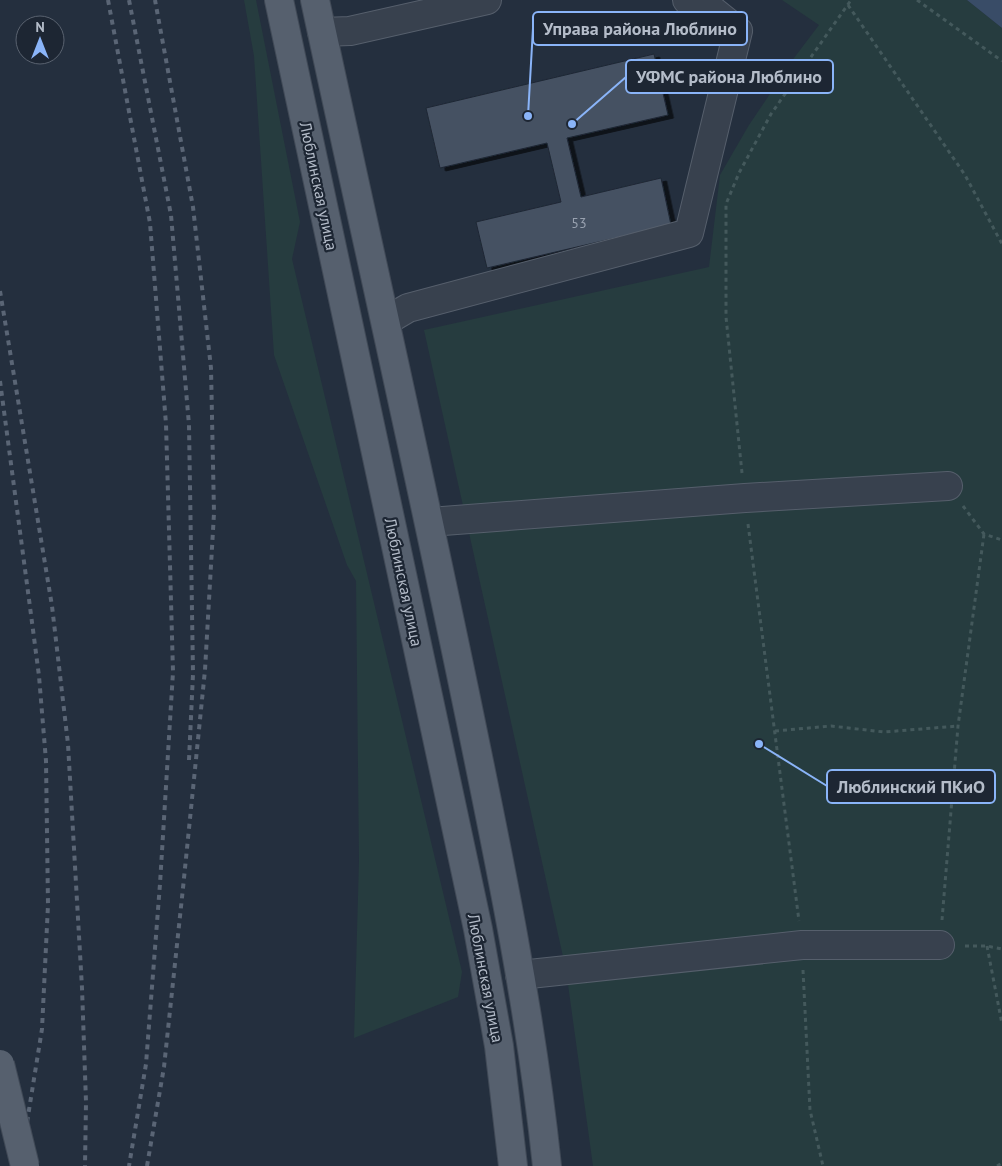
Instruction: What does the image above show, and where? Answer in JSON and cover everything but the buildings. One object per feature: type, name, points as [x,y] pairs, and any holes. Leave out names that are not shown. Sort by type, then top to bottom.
[{"type":"main road","name":"Люблинская улица","points":[[279,0],[478,929],[499,1046],[513,1166]]},
{"type":"main road","name":"Люблинская улица","points":[[316,0],[430,522],[504,882],[520,975],[547,1166]]},
{"type":"main road","points":[[0,1064],[25,1166]]},
{"type":"lane","points":[[322,32],[350,31],[487,0]]},
{"type":"lane","points":[[386,321],[408,308],[689,233],[738,31],[702,2],[687,0]]},
{"type":"lane","points":[[430,522],[745,498],[948,486]]},
{"type":"lane","points":[[520,975],[802,945],[940,945]]},
{"type":"path","points":[[823,1166],[810,1110],[802,945],[745,498],[726,317],[726,204],[739,173],[771,114],[851,0]]},
{"type":"path","points":[[917,0],[1002,61]]},
{"type":"path","points":[[848,5],[965,175],[1002,244]]},
{"type":"path","points":[[948,486],[984,534],[1002,540]]},
{"type":"path","points":[[984,534],[958,726],[940,945],[986,946],[1002,949]]},
{"type":"path","points":[[775,731],[831,726],[884,732],[958,726]]},
{"type":"path","points":[[986,946],[1002,1024]]},
{"type":"path","points":[[997,1166],[1002,1163]]},
{"type":"green space","points":[[244,0],[256,0],[300,222],[292,259],[462,972],[458,997],[354,1038],[359,861],[356,581],[347,565],[274,355],[254,56]]},
{"type":"green space","points":[[782,0],[967,0],[1002,28],[1002,1166],[593,1166],[566,970],[424,330],[709,267],[720,175],[749,125],[794,58],[819,25]]},
{"type":"water","points":[[967,0],[1002,0],[1002,28]]},
{"type":"railway","points":[[108,0],[150,223],[166,424],[173,672],[160,884],[146,1064],[129,1166]]},
{"type":"railway","points":[[129,0],[171,215],[189,425],[193,674],[189,760]]},
{"type":"railway","points":[[147,1166],[164,1067],[183,888],[205,670],[214,513],[211,368],[193,207],[155,0]]},
{"type":"railway","points":[[0,291],[52,606],[68,744],[82,988],[86,1102],[85,1166]]},
{"type":"railway","points":[[0,381],[39,676],[46,761],[48,905],[42,1029],[20,1166]]},
{"type":"place","name":"Управа района Люблино","points":[[528,116]]},
{"type":"place","name":"УФМС района Люблино","points":[[572,124]]},
{"type":"place","name":"Люблинский ПКиО","points":[[759,744]]}]
